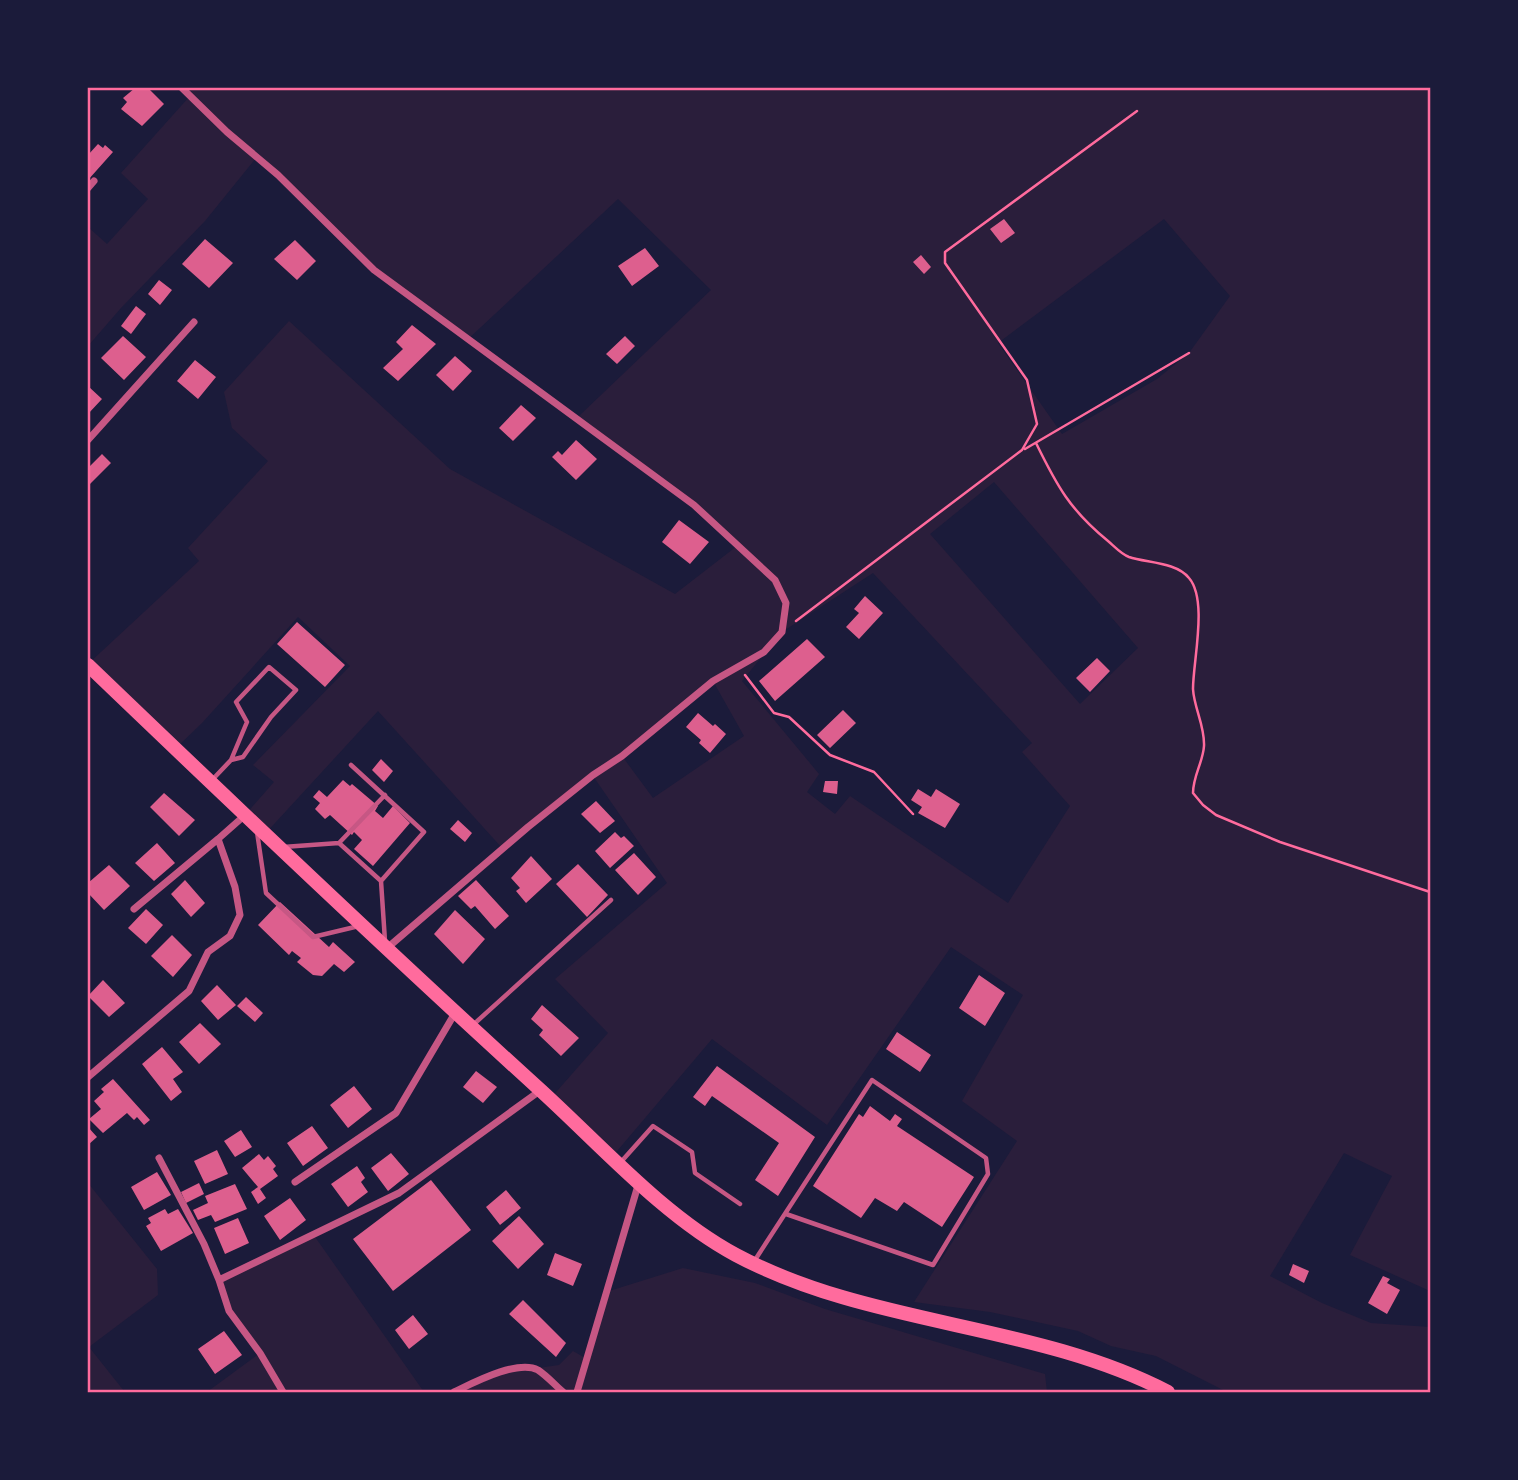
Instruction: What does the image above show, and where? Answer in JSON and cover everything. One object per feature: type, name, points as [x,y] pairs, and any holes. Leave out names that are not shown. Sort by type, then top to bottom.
[{"type":"main road","points":[[88,666],[385,949],[639,1182],[703,1237],[753,1264],[832,1294],[1090,1359],[1168,1392]]},
{"type":"street","points":[[182,88],[227,132],[278,175],[374,270],[694,505],[775,580],[786,604],[782,632],[764,652],[713,681],[622,756],[572,792],[385,949]]},
{"type":"street","points":[[88,188],[94,181]]},
{"type":"street","points":[[88,440],[194,322]]},
{"type":"street","points":[[134,909],[244,816]]},
{"type":"street","points":[[88,1077],[189,991],[208,952],[230,936],[240,915],[235,887],[218,839]]},
{"type":"street","points":[[295,1182],[396,1113],[455,1013]]},
{"type":"street","points":[[219,1280],[399,1193],[541,1090]]},
{"type":"street","points":[[159,1158],[204,1244],[229,1311],[260,1353],[283,1392]]},
{"type":"street","points":[[577,1392],[639,1182]]},
{"type":"street","points":[[454,1392],[484,1377],[520,1367],[536,1368],[563,1392]]},
{"type":"lane","points":[[209,782],[232,760],[247,722],[236,702],[269,667],[296,690],[271,717],[243,757],[232,760]]},
{"type":"lane","points":[[351,765],[424,832],[381,881]]},
{"type":"lane","points":[[277,847],[339,843],[385,795]]},
{"type":"lane","points":[[257,828],[266,893],[313,937],[361,925]]},
{"type":"lane","points":[[339,843],[381,881],[385,949]]},
{"type":"lane","points":[[471,1027],[611,900]]},
{"type":"lane","points":[[753,1264],[872,1080],[986,1158],[988,1174],[933,1265],[786,1214]]},
{"type":"lane","points":[[620,1163],[653,1126],[692,1152],[695,1173],[740,1204]]},
{"type":"path","points":[[1022,450],[1037,424],[1027,380],[945,262],[946,252],[1137,111]]},
{"type":"path","points":[[782,632],[1022,450],[1189,353]]},
{"type":"path","points":[[1035,443],[1057,486],[1084,521],[1127,556],[1180,570],[1189,578],[1196,592],[1198,606],[1193,691],[1203,730],[1204,748],[1193,780],[1193,793],[1203,805],[1216,814],[1280,842],[1430,892]]},
{"type":"path","points":[[739,666],[774,713],[789,717],[830,755],[874,772],[913,814]]},
{"type":"shaded area","points":[[182,88],[1430,88],[1430,1291],[1350,1255],[1392,1176],[1344,1153],[1270,1276],[1322,1303],[1371,1323],[1430,1327],[1430,1392],[1227,1392],[1156,1356],[1111,1346],[1078,1331],[990,1312],[914,1302],[1017,1141],[962,1101],[1023,995],[951,947],[827,1125],[712,1039],[612,1157],[550,1099],[608,1033],[555,979],[667,883],[593,776],[503,849],[378,711],[264,835],[244,816],[274,782],[253,765],[350,666],[298,617],[175,749],[88,664],[199,561],[188,548],[268,461],[232,428],[224,392],[289,321],[450,469],[675,594],[737,546],[694,505],[578,417],[711,290],[618,199],[466,341],[374,270],[256,158],[205,221],[88,346],[88,227],[107,244],[148,199],[121,173],[190,96]],"holes":[[[1164,219],[1230,296],[1189,353],[1157,379],[1062,434],[998,343]],[[994,482],[1138,648],[1080,704],[930,534]],[[873,573],[1032,743],[1022,752],[1070,806],[1008,903],[850,796],[835,814],[807,792],[819,774],[742,681],[782,632]],[[713,681],[744,736],[653,798],[622,756]]]},
{"type":"shaded area","points":[[88,1183],[157,1269],[158,1295],[89,1347],[124,1391],[122,1392],[88,1392]]},
{"type":"shaded area","points":[[313,1234],[424,1392],[207,1392],[260,1353],[229,1311],[219,1280]]},
{"type":"shaded area","points":[[683,1268],[755,1283],[825,1309],[1045,1374],[1047,1392],[456,1392],[496,1374],[559,1365],[573,1351],[587,1359],[606,1292]]},
{"type":"building","points":[[135,88],[148,88],[164,104],[142,126],[121,109],[127,102],[123,98]]},
{"type":"building","points":[[98,144],[103,148],[105,145],[113,152],[88,180],[88,155]]},
{"type":"building","points":[[1004,219],[1015,233],[1001,243],[990,229]]},
{"type":"building","points":[[205,239],[233,263],[209,288],[182,264]]},
{"type":"building","points":[[295,240],[316,261],[297,280],[274,259]]},
{"type":"building","points":[[645,248],[659,266],[632,286],[618,266]]},
{"type":"building","points":[[921,255],[931,267],[924,274],[913,262]]},
{"type":"building","points":[[159,280],[172,290],[160,305],[148,294]]},
{"type":"building","points":[[136,306],[146,314],[131,334],[121,326]]},
{"type":"building","points":[[412,325],[436,344],[398,381],[383,368],[403,349],[396,342]]},
{"type":"building","points":[[123,336],[146,357],[124,380],[101,358]]},
{"type":"building","points":[[625,336],[635,346],[617,364],[606,354]]},
{"type":"building","points":[[455,356],[472,371],[453,391],[436,375]]},
{"type":"building","points":[[195,360],[216,377],[198,399],[177,381]]},
{"type":"building","points":[[88,386],[102,399],[88,414]]},
{"type":"building","points":[[521,405],[536,418],[513,441],[499,428]]},
{"type":"building","points":[[576,440],[597,459],[576,480],[552,457],[558,451],[562,455]]},
{"type":"building","points":[[102,454],[111,463],[88,486],[88,468]]},
{"type":"building","points":[[679,520],[709,542],[690,564],[662,542]]},
{"type":"building","points":[[865,596],[883,613],[859,639],[846,627],[859,613],[854,609]]},
{"type":"building","points":[[297,622],[345,665],[325,687],[277,644]]},
{"type":"building","points":[[807,639],[825,657],[775,701],[759,681]]},
{"type":"building","points":[[1097,658],[1110,671],[1090,692],[1076,678]]},
{"type":"building","points":[[843,710],[856,723],[830,748],[817,735]]},
{"type":"building","points":[[698,713],[726,734],[710,753],[699,743],[701,740],[686,727]]},
{"type":"building","points":[[381,759],[393,771],[384,782],[372,770]]},
{"type":"building","points":[[343,780],[350,786],[352,784],[378,806],[375,811],[383,818],[393,806],[410,823],[373,866],[354,849],[362,840],[354,832],[352,835],[330,815],[325,819],[315,809],[320,803],[313,797],[319,790],[327,797]]},
{"type":"building","points":[[825,781],[838,781],[837,794],[823,792]]},
{"type":"building","points":[[918,789],[931,797],[936,789],[960,804],[945,828],[918,813],[922,807],[911,800]]},
{"type":"building","points":[[164,793],[195,820],[179,836],[150,807]]},
{"type":"building","points":[[596,801],[615,821],[600,833],[581,814]]},
{"type":"building","points":[[458,820],[472,833],[465,842],[450,829]]},
{"type":"building","points":[[615,832],[621,838],[624,836],[634,846],[610,868],[595,851]]},
{"type":"building","points":[[157,843],[175,863],[154,881],[135,863]]},
{"type":"building","points":[[634,853],[656,877],[638,895],[615,870]]},
{"type":"building","points":[[531,856],[552,879],[526,903],[516,891],[520,888],[511,878]]},
{"type":"building","points":[[578,864],[608,895],[587,917],[556,884]]},
{"type":"building","points":[[109,865],[130,886],[104,910],[88,893],[88,883]]},
{"type":"building","points":[[185,880],[205,903],[191,917],[171,894]]},
{"type":"building","points":[[476,880],[509,916],[495,929],[475,906],[471,909],[458,896]]},
{"type":"building","points":[[280,902],[329,947],[333,942],[355,962],[344,972],[334,964],[322,976],[313,975],[297,962],[301,958],[292,951],[289,955],[258,925]]},
{"type":"building","points":[[146,909],[163,925],[146,944],[128,928]]},
{"type":"building","points":[[455,910],[485,939],[463,964],[434,934]]},
{"type":"building","points":[[172,935],[192,955],[173,977],[151,956]]},
{"type":"building","points":[[979,975],[1005,993],[985,1026],[959,1008]]},
{"type":"building","points":[[103,980],[125,1003],[109,1017],[88,996]]},
{"type":"building","points":[[217,985],[236,1005],[218,1020],[201,1001]]},
{"type":"building","points":[[246,997],[263,1013],[255,1022],[237,1006]]},
{"type":"building","points":[[542,1005],[579,1038],[561,1056],[539,1035],[543,1030],[531,1019]]},
{"type":"building","points":[[200,1023],[221,1044],[199,1064],[179,1042]]},
{"type":"building","points":[[897,1032],[931,1055],[920,1072],[886,1049]]},
{"type":"building","points":[[162,1047],[183,1072],[173,1079],[182,1092],[171,1101],[142,1064]]},
{"type":"building","points":[[717,1066],[815,1137],[778,1196],[755,1180],[779,1143],[712,1096],[705,1106],[693,1097]]},
{"type":"building","points":[[476,1071],[497,1087],[483,1103],[463,1087]]},
{"type":"building","points":[[113,1079],[150,1120],[144,1125],[137,1117],[134,1120],[127,1113],[103,1133],[89,1119],[101,1109],[94,1101],[104,1092],[101,1089]]},
{"type":"building","points":[[354,1086],[372,1109],[348,1128],[330,1105]]},
{"type":"building","points":[[870,1106],[890,1121],[895,1114],[902,1119],[897,1126],[974,1177],[942,1227],[904,1202],[897,1211],[875,1198],[861,1218],[813,1186],[859,1114],[863,1117]]},
{"type":"building","points":[[312,1126],[328,1148],[303,1166],[287,1143]]},
{"type":"building","points":[[88,1127],[97,1137],[88,1145]]},
{"type":"building","points":[[241,1130],[252,1147],[235,1157],[224,1141]]},
{"type":"building","points":[[217,1150],[228,1174],[205,1184],[194,1161]]},
{"type":"building","points":[[391,1153],[409,1174],[388,1191],[371,1168]]},
{"type":"building","points":[[259,1154],[264,1160],[268,1156],[276,1166],[273,1169],[278,1176],[260,1189],[266,1198],[258,1204],[251,1192],[258,1187],[242,1168]]},
{"type":"building","points":[[357,1166],[365,1178],[361,1182],[368,1192],[348,1207],[331,1184]]},
{"type":"building","points":[[157,1172],[171,1195],[144,1210],[131,1187]]},
{"type":"building","points":[[431,1180],[471,1230],[393,1291],[353,1239]]},
{"type":"building","points":[[199,1183],[204,1194],[186,1203],[181,1192]]},
{"type":"building","points":[[235,1184],[247,1209],[215,1222],[211,1215],[198,1220],[193,1210],[208,1203],[205,1196]]},
{"type":"building","points":[[506,1190],[521,1208],[500,1225],[486,1207]]},
{"type":"building","points":[[290,1198],[306,1220],[280,1240],[264,1216]]},
{"type":"building","points":[[165,1209],[168,1214],[178,1209],[193,1233],[161,1251],[146,1226],[151,1223],[148,1218]]},
{"type":"building","points":[[519,1216],[544,1244],[518,1269],[492,1241]]},
{"type":"building","points":[[238,1218],[249,1243],[225,1254],[214,1228]]},
{"type":"building","points":[[555,1253],[582,1264],[573,1286],[547,1275]]},
{"type":"building","points":[[1293,1264],[1309,1271],[1304,1283],[1289,1275]]},
{"type":"building","points":[[1383,1276],[1390,1279],[1387,1283],[1400,1290],[1387,1314],[1368,1303]]},
{"type":"building","points":[[523,1300],[566,1343],[556,1357],[509,1314]]},
{"type":"building","points":[[413,1315],[428,1334],[409,1349],[395,1330]]},
{"type":"building","points":[[224,1331],[242,1355],[215,1374],[198,1349]]}]
